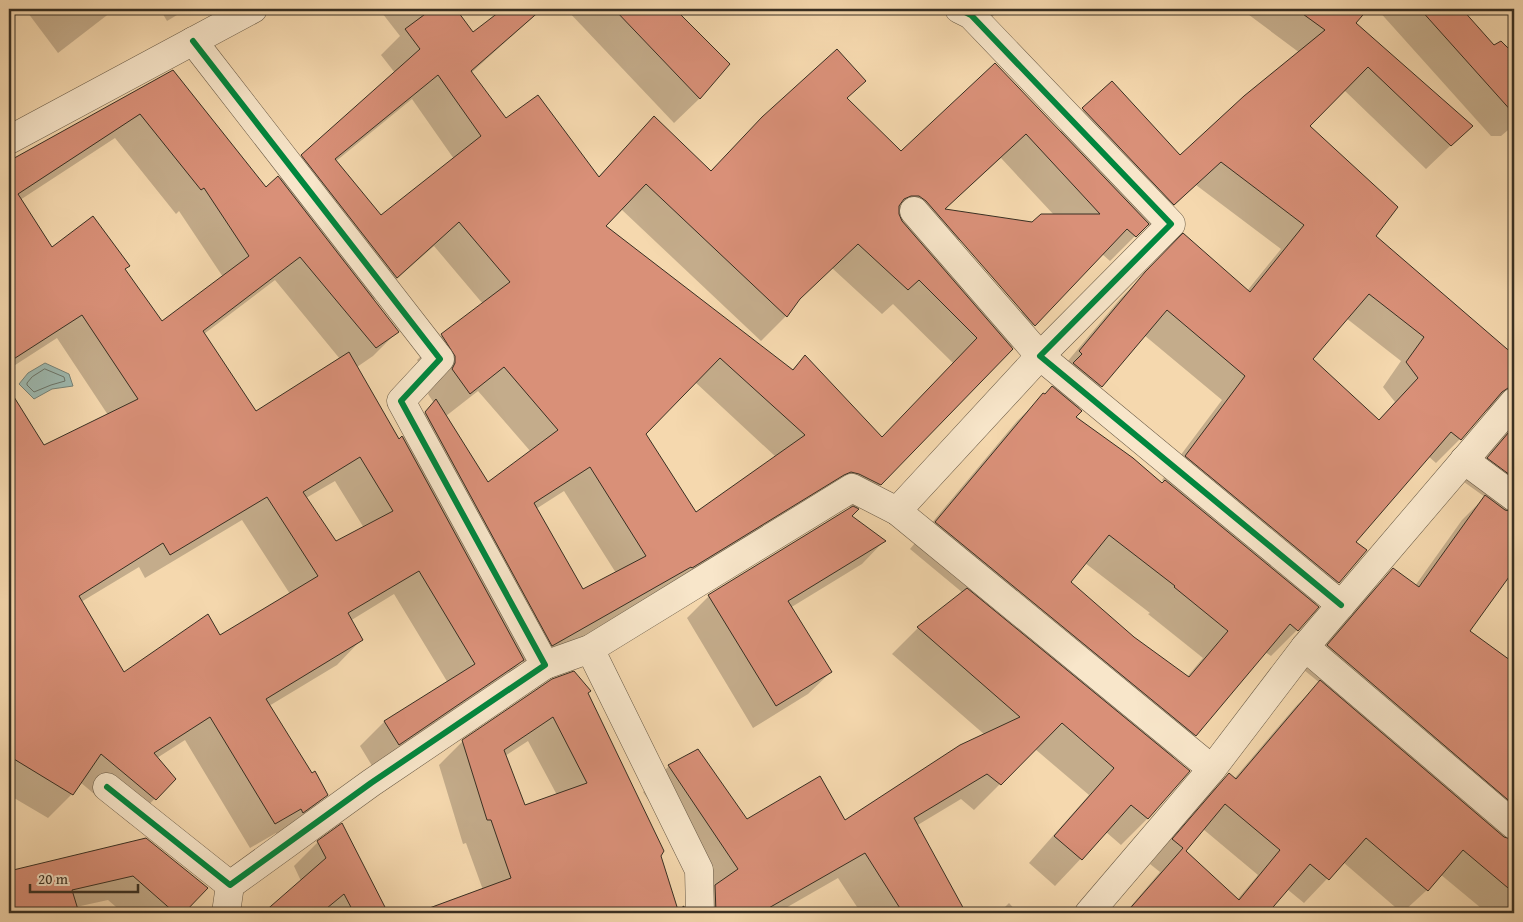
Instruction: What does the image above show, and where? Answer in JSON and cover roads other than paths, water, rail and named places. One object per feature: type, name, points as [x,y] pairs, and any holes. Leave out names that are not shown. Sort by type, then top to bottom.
[{"type":"street","points":[[9,140],[253,9]]},
{"type":"street","points":[[897,511],[1040,356],[1171,224],[971,15],[959,9]]},
{"type":"street","points":[[192,41],[440,359],[401,401],[545,665]]},
{"type":"street","points":[[914,211],[1040,356],[1340,605]]},
{"type":"street","points":[[1095,911],[1212,769],[1305,647],[1514,402]]},
{"type":"street","points":[[1464,460],[1514,497]]},
{"type":"street","points":[[226,913],[230,885],[371,783],[545,665],[590,649],[852,488],[897,511],[1212,769]]},
{"type":"street","points":[[1305,647],[1514,825]]},
{"type":"street","points":[[590,649],[699,870],[700,913]]},
{"type":"street","points":[[107,787],[230,885]]},
{"type":"water","points":[[45,363],[69,374],[73,386],[52,389],[34,399],[19,384],[28,373]]}]
